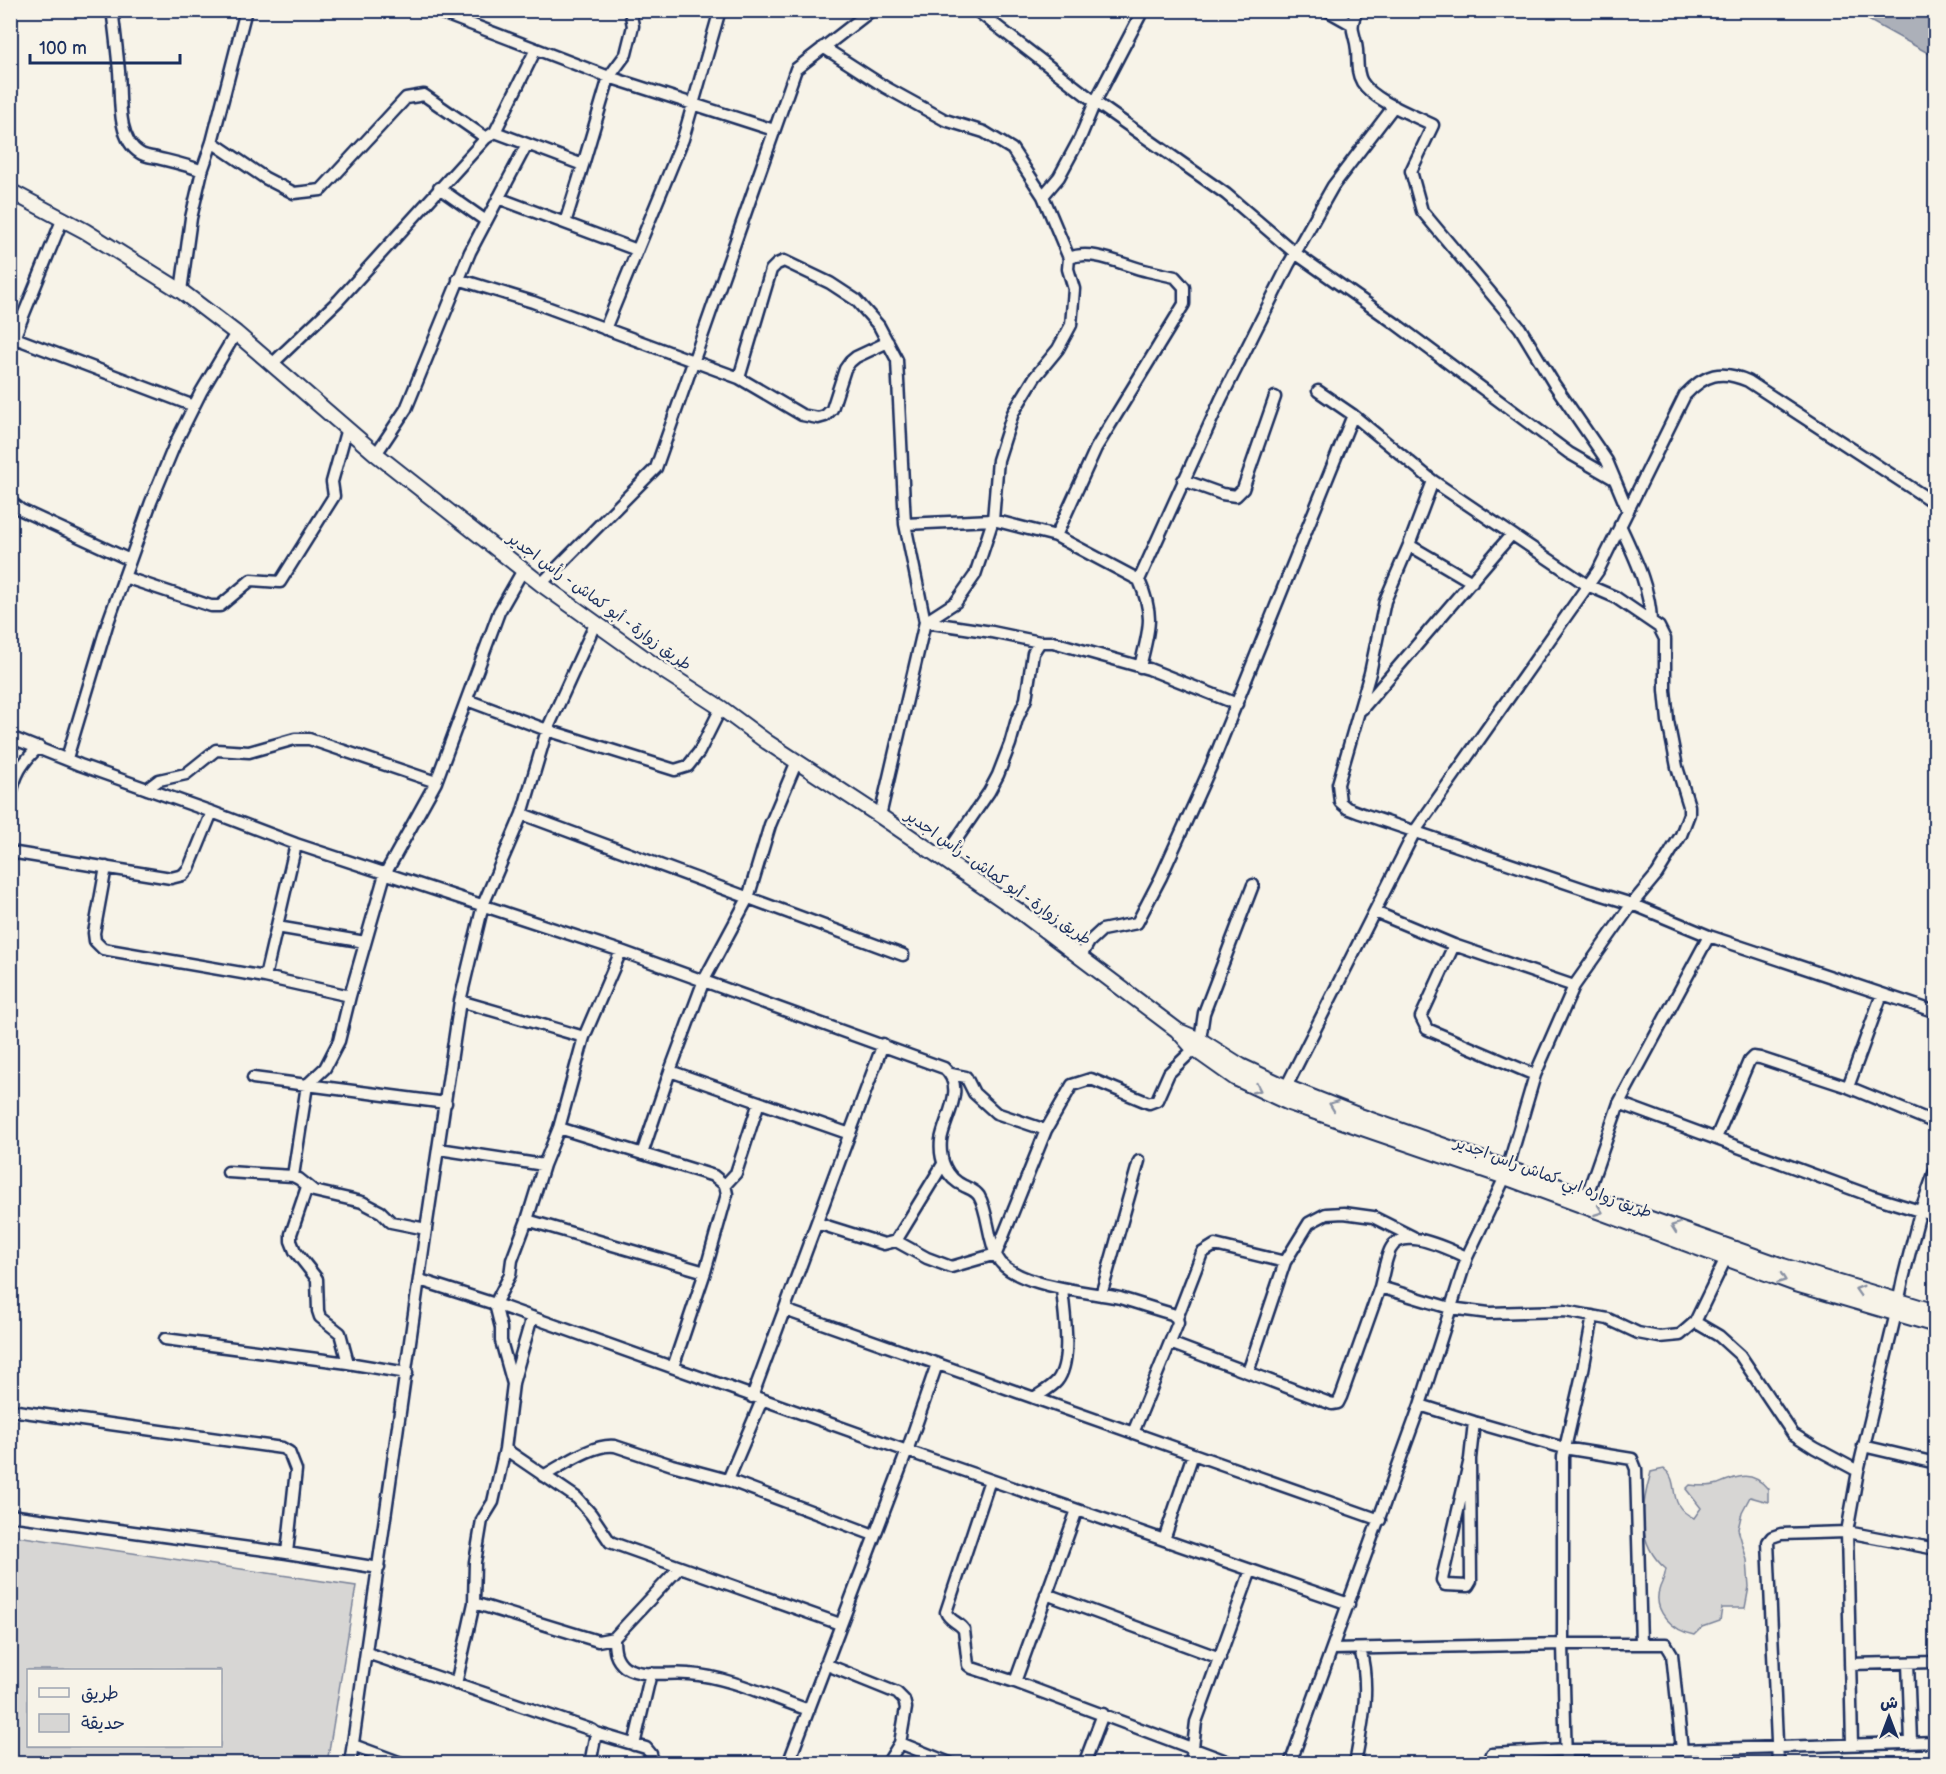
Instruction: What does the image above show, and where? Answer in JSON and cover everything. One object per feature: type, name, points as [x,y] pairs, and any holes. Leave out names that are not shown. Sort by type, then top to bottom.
[{"type":"main road","name":"طريق زوارة - أبو كماش - رأس اجدير","points":[[10,191],[63,218],[181,291],[236,333],[376,454],[541,584],[767,742],[943,859],[1081,956],[1177,1030]]},
{"type":"main road","name":"طريق زواره ابي كماش راس اجدير","points":[[1177,1030],[1238,1072],[1289,1102],[1507,1172],[1796,1284],[1897,1307],[1935,1325]]},
{"type":"main road","points":[[1238,1072],[1507,1172],[1587,1195],[1897,1307],[1935,1312]]},
{"type":"street","points":[[112,10],[123,124],[132,146],[141,154],[190,165],[202,171]]},
{"type":"street","points":[[181,291],[191,218],[246,10]]},
{"type":"street","points":[[434,10],[609,77],[774,130]]},
{"type":"street","points":[[564,222],[609,77],[626,54],[633,26],[630,10]]},
{"type":"street","points":[[605,329],[683,139],[720,10]]},
{"type":"street","points":[[541,584],[656,468],[764,166],[796,69],[872,10]]},
{"type":"street","points":[[976,10],[1095,102],[1226,194],[1294,253],[1396,324],[1569,453],[1614,479]]},
{"type":"street","points":[[1043,196],[1059,177],[1080,138],[1095,102],[1143,10]]},
{"type":"street","points":[[1326,10],[1351,24]]},
{"type":"street","points":[[1357,10],[1351,24],[1357,48],[1357,68],[1362,82],[1374,94],[1433,125],[1411,171],[1422,211],[1520,328],[1554,384],[1607,461],[1628,511]]},
{"type":"street","points":[[823,47],[894,92],[945,120],[984,132],[1012,149],[1043,196],[1069,258],[1068,269],[1074,289],[1071,325],[1058,349],[1035,377],[1013,413],[998,460],[993,520],[975,575],[956,602],[925,622]]},
{"type":"street","points":[[271,365],[338,301],[439,188],[491,135],[536,49]]},
{"type":"street","points":[[212,142],[266,178],[294,193],[321,190],[406,98],[415,94],[424,94],[491,135],[527,144],[583,165]]},
{"type":"street","points":[[1139,580],[1183,480],[1294,253],[1333,186],[1394,106]]},
{"type":"street","points":[[376,454],[406,410],[458,279],[486,220],[527,144]]},
{"type":"street","points":[[439,188],[486,220]]},
{"type":"street","points":[[498,198],[638,250]]},
{"type":"street","points":[[63,218],[13,343],[194,406]]},
{"type":"street","points":[[1056,536],[1096,448],[1184,304],[1184,287],[1176,277],[1096,256],[1076,255],[1069,258]]},
{"type":"street","points":[[739,378],[771,270],[784,261],[830,282],[856,300],[879,326],[897,360],[905,524],[925,622],[880,816]]},
{"type":"street","points":[[458,279],[533,302],[693,363],[739,378],[802,415],[818,418],[832,410],[845,369],[850,362],[888,342]]},
{"type":"street","points":[[67,759],[107,625],[155,492],[194,406],[236,333]]},
{"type":"street","points":[[1286,1088],[1415,831],[1598,571],[1685,394],[1695,384],[1709,376],[1723,374],[1736,375],[1748,381],[1935,504]]},
{"type":"street","points":[[1290,1764],[1380,1520],[1420,1405],[1467,1257],[1507,1172],[1535,1075],[1574,986],[1632,904],[1657,874],[1681,835],[1689,813],[1668,721],[1665,690],[1665,639],[1659,627],[1615,597],[1587,585],[1511,535],[1433,481],[1353,415],[1318,391]]},
{"type":"street","points":[[1183,480],[1222,494],[1236,496],[1243,489],[1275,397]]},
{"type":"street","points":[[1081,956],[1089,942],[1102,930],[1137,922],[1161,877],[1237,704],[1353,415]]},
{"type":"street","points":[[124,577],[211,606],[220,606],[251,580],[280,582],[334,496],[332,482],[347,428]]},
{"type":"street","points":[[1433,481],[1385,601],[1370,673],[1338,784],[1340,802],[1347,808],[1632,904],[1710,936],[1935,1012]]},
{"type":"street","points":[[10,501],[21,510],[130,560]]},
{"type":"street","points":[[905,524],[993,520],[1056,536],[1139,580],[1146,596],[1151,623],[1140,667]]},
{"type":"street","points":[[1620,525],[1640,570],[1651,606],[1651,621]]},
{"type":"street","points":[[1358,714],[1511,535]]},
{"type":"street","points":[[1409,545],[1472,582]]},
{"type":"street","points":[[293,1176],[307,1085],[325,1068],[339,1041],[385,874],[436,782],[499,612],[523,570]]},
{"type":"street","points":[[350,1764],[460,1001],[483,905],[522,814],[547,730],[596,622]]},
{"type":"street","points":[[925,622],[1040,642],[1053,642],[1140,667],[1237,704]]},
{"type":"street","points":[[943,859],[998,775],[1026,699],[1033,653],[1040,642]]},
{"type":"street","points":[[466,700],[547,730],[675,770],[684,769],[699,752],[721,708]]},
{"type":"street","points":[[10,737],[296,844],[621,951],[883,1044],[944,1068],[951,1074],[966,1077],[974,1093],[996,1113],[1046,1130]]},
{"type":"street","points":[[147,789],[159,780],[186,774],[216,750],[249,752],[295,739],[309,739],[436,782]]},
{"type":"street","points":[[10,798],[15,778],[24,761],[39,747]]},
{"type":"street","points":[[642,1154],[704,980],[748,898],[770,825],[797,761]]},
{"type":"street","points":[[10,852],[171,878],[183,875],[189,868],[212,812]]},
{"type":"street","points":[[522,814],[903,955]]},
{"type":"street","points":[[266,977],[296,844]]},
{"type":"street","points":[[106,867],[94,933],[95,941],[104,949],[266,977],[350,996]]},
{"type":"street","points":[[996,1254],[1046,1130],[1072,1085],[1091,1079],[1142,1101],[1157,1100],[1169,1073],[1197,1044],[1204,1013],[1253,885]]},
{"type":"street","points":[[1375,912],[1454,945],[1574,986]]},
{"type":"street","points":[[277,927],[365,942]]},
{"type":"street","points":[[1587,1195],[1619,1103],[1710,936]]},
{"type":"street","points":[[1454,945],[1421,1017],[1423,1023],[1427,1029],[1535,1075]]},
{"type":"street","points":[[513,1384],[501,1341],[501,1328],[495,1304],[510,1275],[512,1260],[559,1128],[584,1037],[621,951]]},
{"type":"street","points":[[1848,1087],[1882,994]]},
{"type":"street","points":[[460,1001],[584,1037]]},
{"type":"street","points":[[728,1480],[785,1310],[883,1044]]},
{"type":"street","points":[[1716,1138],[1749,1061],[1754,1057],[1848,1087],[1935,1123]]},
{"type":"street","points":[[670,1071],[850,1134]]},
{"type":"street","points":[[951,1074],[955,1085],[941,1141],[943,1164],[949,1176],[978,1194],[997,1259],[1013,1272],[1038,1283],[1120,1299],[1172,1314],[1177,1318]]},
{"type":"street","points":[[253,1078],[446,1103]]},
{"type":"street","points":[[725,1185],[736,1173],[759,1102]]},
{"type":"street","points":[[1619,1103],[1860,1192],[1935,1216]]},
{"type":"street","points":[[559,1128],[714,1176],[725,1185],[727,1194],[705,1272],[673,1367]]},
{"type":"street","points":[[439,1149],[544,1165]]},
{"type":"street","points":[[1101,1295],[1139,1161]]},
{"type":"street","points":[[896,1241],[943,1164]]},
{"type":"street","points":[[1852,1744],[1847,1532],[1863,1446],[1920,1212],[1935,1167]]},
{"type":"street","points":[[228,1172],[293,1176],[307,1187],[322,1194],[370,1205],[391,1222],[426,1230]]},
{"type":"street","points":[[307,1187],[291,1234],[291,1241],[295,1251],[317,1279],[320,1317],[340,1333],[348,1363]]},
{"type":"street","points":[[1248,1372],[1285,1262],[1309,1223],[1326,1214],[1344,1213],[1373,1217],[1413,1238],[1467,1257]]},
{"type":"street","points":[[527,1220],[705,1272]]},
{"type":"street","points":[[817,1223],[884,1244],[896,1241],[927,1258],[951,1267],[996,1254]]},
{"type":"street","points":[[1170,1343],[1327,1404],[1338,1402],[1358,1353],[1390,1251],[1401,1239],[1413,1238]]},
{"type":"street","points":[[1133,1433],[1178,1323],[1177,1318],[1202,1253],[1215,1245],[1285,1262]]},
{"type":"street","points":[[1380,1287],[1450,1308],[1489,1313],[1564,1311],[1593,1316],[1608,1319],[1638,1333],[1659,1337],[1680,1335],[1695,1322],[1726,1258]]},
{"type":"street","points":[[420,1280],[495,1304],[907,1451],[1349,1604]]},
{"type":"street","points":[[1034,1398],[1057,1381],[1064,1362],[1066,1337],[1062,1289]]},
{"type":"street","points":[[785,1310],[1380,1520]]},
{"type":"street","points":[[1566,1764],[1563,1644],[1564,1448],[1583,1370],[1593,1316]]},
{"type":"street","points":[[456,1684],[474,1603],[475,1562],[482,1520],[493,1502],[505,1449],[513,1384],[532,1317]]},
{"type":"street","points":[[1695,1322],[1719,1336],[1740,1355],[1793,1434],[1858,1471]]},
{"type":"street","points":[[165,1339],[407,1373]]},
{"type":"street","points":[[788,1764],[907,1451],[937,1364]]},
{"type":"street","points":[[1420,1405],[1564,1448],[1632,1459],[1635,1463],[1641,1643]]},
{"type":"street","points":[[10,1410],[282,1448],[290,1452],[296,1470],[287,1552]]},
{"type":"street","points":[[1470,1459],[1472,1581],[1468,1586],[1445,1585],[1442,1580],[1470,1459],[1474,1422]]},
{"type":"street","points":[[543,1476],[595,1448],[606,1445],[728,1480],[874,1535]]},
{"type":"street","points":[[1863,1446],[1935,1463]]},
{"type":"street","points":[[505,1449],[577,1498],[591,1514],[609,1542],[840,1624]]},
{"type":"street","points":[[1164,1540],[1192,1454]]},
{"type":"street","points":[[990,1480],[946,1612],[948,1617],[964,1630],[968,1665],[1234,1764]]},
{"type":"street","points":[[1015,1682],[1077,1510]]},
{"type":"street","points":[[10,1515],[287,1552],[379,1568]]},
{"type":"street","points":[[1778,1764],[1768,1542],[1772,1537],[1781,1534],[1847,1532],[1935,1549]]},
{"type":"street","points":[[474,1603],[598,1641],[614,1638],[680,1567]]},
{"type":"street","points":[[1191,1764],[1196,1722],[1251,1570]]},
{"type":"street","points":[[1046,1594],[1220,1658]]},
{"type":"street","points":[[614,1638],[614,1652],[618,1660],[627,1668],[651,1673],[709,1677],[730,1682],[809,1710]]},
{"type":"street","points":[[1332,1649],[1666,1644],[1670,1649],[1682,1750]]},
{"type":"street","points":[[1355,1764],[1366,1700],[1365,1668],[1360,1649]]},
{"type":"street","points":[[367,1653],[592,1730],[596,1734],[646,1748],[651,1754],[653,1764]]},
{"type":"street","points":[[1850,1664],[1935,1662]]},
{"type":"street","points":[[1908,1663],[1911,1742]]},
{"type":"street","points":[[825,1664],[897,1693],[904,1700],[906,1708],[900,1743],[887,1764]]},
{"type":"street","points":[[634,1745],[651,1673]]},
{"type":"street","points":[[1084,1764],[1103,1714]]},
{"type":"street","points":[[590,1764],[596,1734]]},
{"type":"street","points":[[1489,1764],[1492,1754],[1566,1750],[1682,1750],[1935,1742]]},
{"type":"street","points":[[900,1743],[952,1764]]},
{"type":"street","points":[[354,1745],[404,1764]]},
{"type":"green space","points":[[1664,1469],[1672,1480],[1679,1506],[1694,1518],[1701,1508],[1686,1489],[1690,1485],[1711,1486],[1744,1476],[1756,1479],[1768,1489],[1768,1502],[1750,1497],[1742,1512],[1738,1529],[1747,1560],[1749,1587],[1745,1608],[1722,1608],[1720,1621],[1703,1627],[1695,1635],[1679,1629],[1661,1612],[1658,1596],[1666,1569],[1649,1548],[1645,1536],[1643,1511],[1651,1472]]},
{"type":"green space","points":[[10,1535],[356,1586],[327,1763],[11,1763]]},
{"type":"shaded area","points":[[1852,11],[1935,11],[1935,57]]}]
